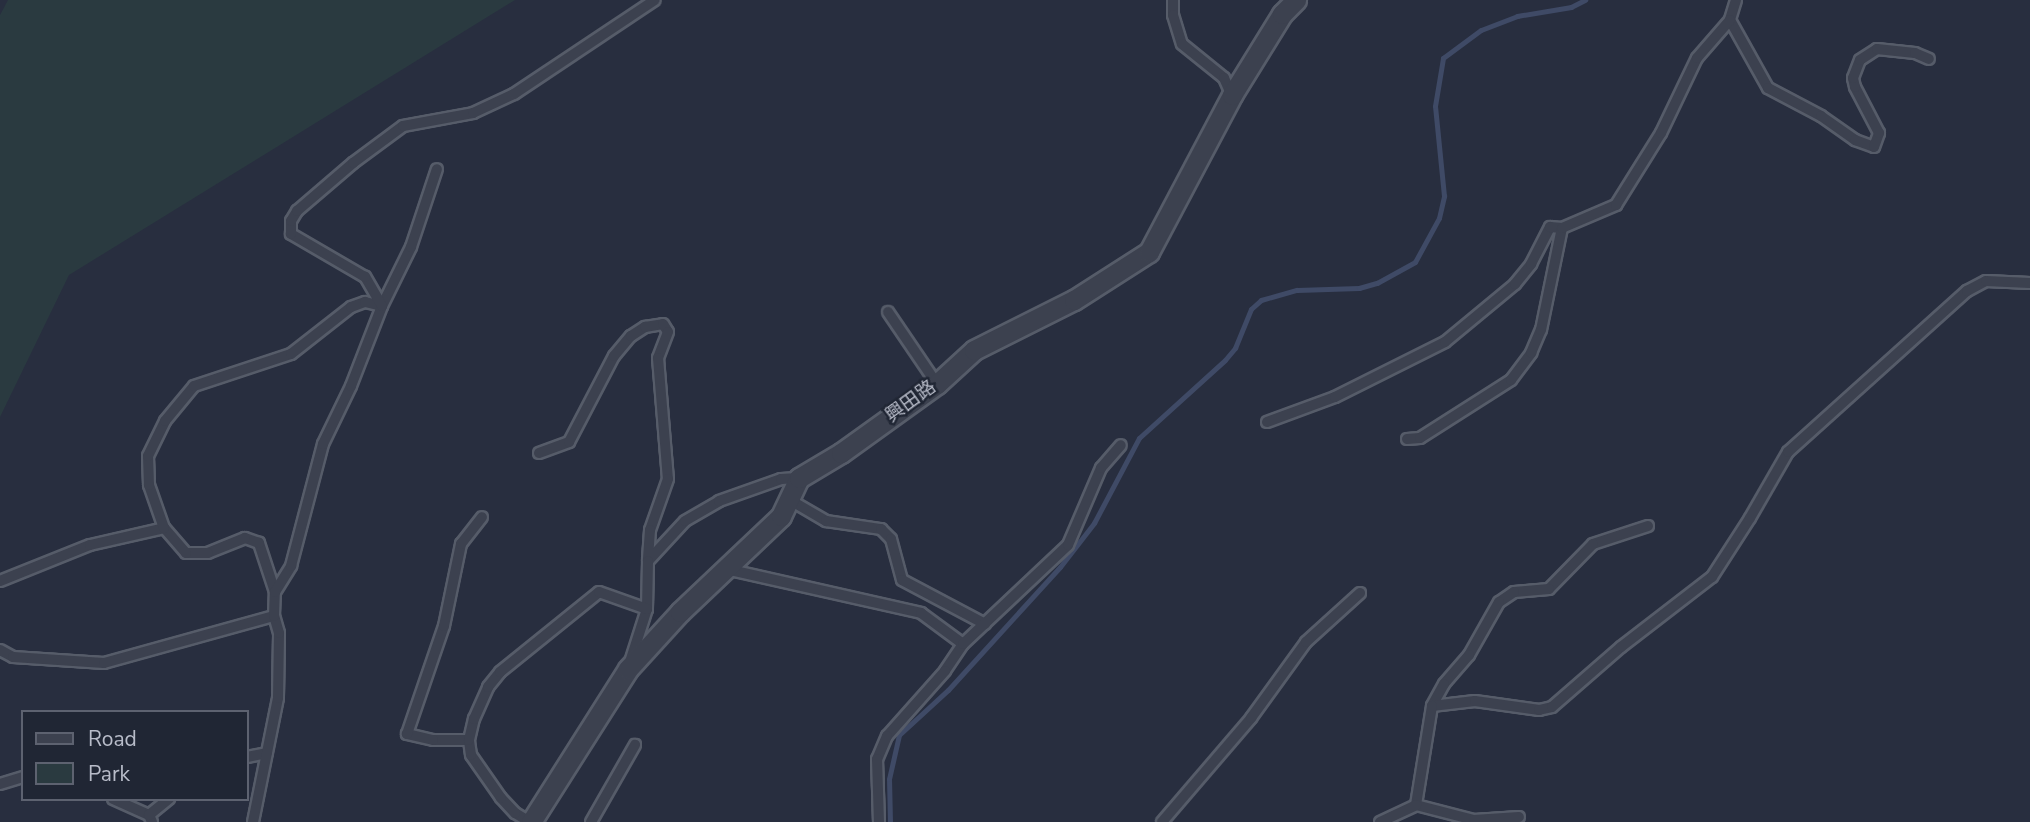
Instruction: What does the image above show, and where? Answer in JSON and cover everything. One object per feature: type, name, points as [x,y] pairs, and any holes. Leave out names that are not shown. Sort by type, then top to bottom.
[{"type":"street","name":"興田路","points":[[799,478],[841,453],[937,384],[974,350],[1074,300],[1149,252],[1232,95],[1282,13],[1296,0]]},
{"type":"street","points":[[531,822],[628,669],[782,516],[799,478]]},
{"type":"lane","points":[[382,306],[365,277],[291,234],[291,221],[297,211],[353,163],[403,126],[473,113],[514,94],[655,0]]},
{"type":"lane","points":[[1173,0],[1173,15],[1182,44],[1224,78],[1232,95]]},
{"type":"lane","points":[[1267,422],[1335,397],[1445,342],[1515,284],[1531,264],[1550,227],[1562,228],[1616,205],[1661,133],[1697,58],[1730,20],[1736,0]]},
{"type":"lane","points":[[1730,20],[1768,88],[1821,116],[1855,140],[1874,148],[1879,133],[1854,87],[1853,78],[1860,60],[1877,49],[1915,53],[1929,59]]},
{"type":"lane","points":[[275,592],[291,566],[323,444],[351,386],[382,306],[411,247],[437,169]]},
{"type":"lane","points":[[1407,439],[1420,438],[1511,380],[1531,353],[1551,293],[1562,228]]},
{"type":"lane","points":[[1432,706],[1475,701],[1539,710],[1552,708],[1621,647],[1712,577],[1788,452],[1968,291],[1986,281],[2030,283]]},
{"type":"lane","points":[[253,822],[278,698],[279,633],[274,617],[275,592],[259,542],[245,538],[208,552],[186,553],[164,528],[149,485],[148,456],[165,421],[194,386],[291,354],[351,307],[365,302],[382,306]]},
{"type":"lane","points":[[888,312],[937,384]]},
{"type":"lane","points":[[540,453],[569,442],[614,356],[631,336],[645,327],[663,324],[668,332],[658,358],[668,479],[650,530],[647,609],[628,669]]},
{"type":"lane","points":[[879,822],[877,759],[887,736],[945,671],[963,644],[1068,545],[1101,468],[1121,445]]},
{"type":"lane","points":[[648,561],[685,521],[719,501],[781,480],[799,478]]},
{"type":"lane","points":[[790,500],[826,521],[881,528],[891,539],[902,580],[985,624]]},
{"type":"lane","points":[[469,740],[433,740],[407,734],[444,626],[461,544],[482,517]]},
{"type":"lane","points":[[1416,805],[1432,706],[1444,684],[1469,655],[1499,602],[1514,592],[1549,589],[1593,544],[1648,526]]},
{"type":"lane","points":[[0,581],[90,545],[164,528]]},
{"type":"lane","points":[[726,569],[921,613],[963,644]]},
{"type":"lane","points":[[531,822],[515,813],[501,798],[471,755],[469,740],[488,687],[500,672],[599,592],[647,609]]},
{"type":"lane","points":[[1162,822],[1251,718],[1306,642],[1360,593]]},
{"type":"lane","points":[[0,650],[13,657],[104,663],[274,617]]},
{"type":"lane","points":[[592,822],[635,745]]},
{"type":"lane","points":[[248,757],[267,753]]},
{"type":"lane","points":[[0,784],[21,778]]},
{"type":"lane","points":[[117,801],[151,818],[167,801]]},
{"type":"lane","points":[[1380,822],[1416,805],[1474,820],[1519,817]]},
{"type":"green space","points":[[8,0],[515,0],[69,275],[0,417],[0,15]]},
{"type":"waterway","points":[[890,822],[889,779],[899,735],[948,690],[1060,567],[1094,523],[1139,438],[1225,360],[1235,348],[1251,309],[1261,300],[1297,290],[1359,288],[1377,283],[1415,262],[1439,218],[1444,196],[1435,106],[1443,58],[1481,30],[1517,16],[1571,7],[1585,0]]}]
